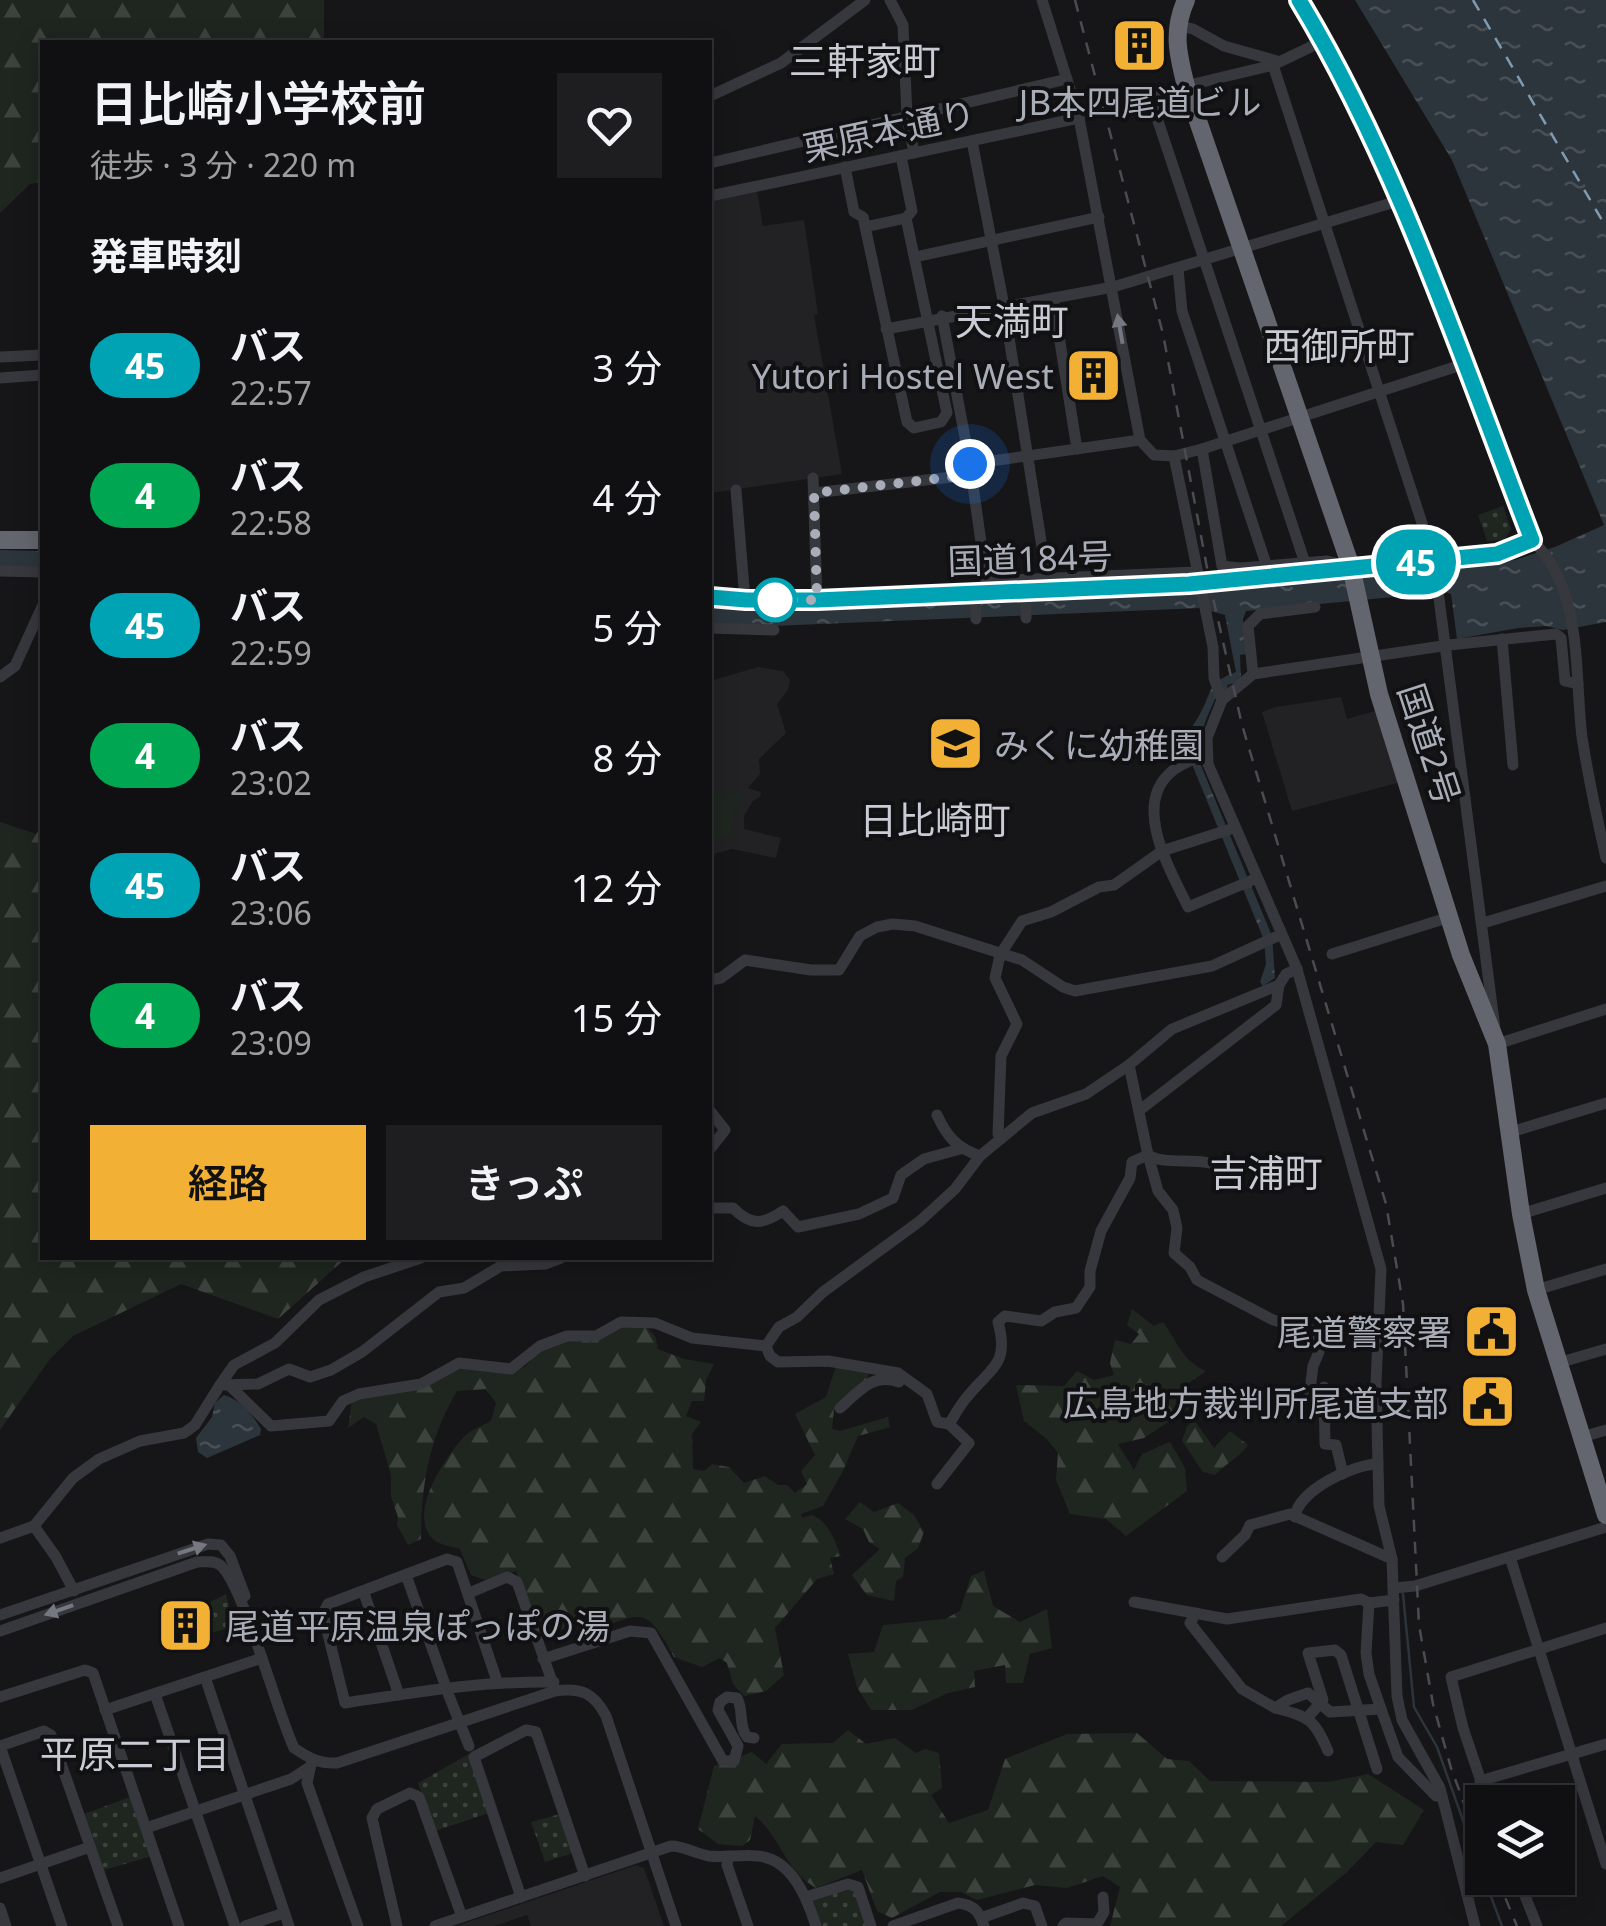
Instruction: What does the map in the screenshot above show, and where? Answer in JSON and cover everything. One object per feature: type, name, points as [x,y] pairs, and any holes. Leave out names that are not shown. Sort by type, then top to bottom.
[{"type":"highway","name":"国道2号","points":[[1186,0],[1177,25],[1182,87],[1244,249],[1353,572],[1379,694],[1474,992],[1498,1044],[1521,1214],[1536,1290],[1606,1515]]},
{"type":"highway","points":[[0,540],[40,540]]},
{"type":"highway","name":"国道184号","points":[[712,597],[817,600],[981,592],[1026,594],[1054,584],[1262,572],[1353,572]]},
{"type":"street","points":[[712,95],[781,63],[866,0]]},
{"type":"street","points":[[890,0],[903,25],[907,117],[914,153]]},
{"type":"street","points":[[1042,0],[1067,80],[1099,217],[1140,440],[1154,455],[1174,456],[1202,450],[1464,364]]},
{"type":"street","points":[[1299,0],[1324,41],[1398,201],[1532,540],[1543,552],[1565,598],[1573,630],[1582,737],[1606,858]]},
{"type":"street","points":[[1177,25],[1275,63]]},
{"type":"street","points":[[1131,96],[1275,63],[1324,41]]},
{"type":"street","points":[[1275,63],[1435,564],[1498,1044],[1606,1009]]},
{"type":"street","points":[[712,162],[1067,80]]},
{"type":"street","points":[[1182,87],[1151,100],[1305,563]]},
{"type":"street","name":"栗原本通り","points":[[712,196],[1033,128],[1075,114]]},
{"type":"street","points":[[972,140],[1054,584]]},
{"type":"street","points":[[865,227],[906,218],[912,211],[900,156]]},
{"type":"street","points":[[845,167],[854,212],[863,217],[907,422],[914,428],[941,422],[948,412],[906,218]]},
{"type":"street","points":[[886,329],[1113,288],[1398,201]]},
{"type":"street","points":[[915,257],[1099,217]]},
{"type":"street","points":[[1178,269],[1182,311],[1262,572]]},
{"type":"street","points":[[1053,298],[1076,449]]},
{"type":"street","points":[[942,316],[970,464],[981,592],[976,619]]},
{"type":"street","points":[[0,357],[40,355]]},
{"type":"street","points":[[0,378],[40,375]]},
{"type":"street","points":[[817,600],[814,485],[952,477],[970,464],[1140,440]]},
{"type":"street","points":[[1202,450],[1222,566],[1262,572],[1327,560],[1353,572],[1497,554],[1532,540]]},
{"type":"street","points":[[1174,456],[1213,646],[1215,680],[1222,698]]},
{"type":"street","points":[[736,490],[746,600]]},
{"type":"street","points":[[0,572],[40,572]]},
{"type":"street","points":[[981,592],[1196,574]]},
{"type":"street","points":[[1026,594],[1026,617]]},
{"type":"street","points":[[1253,674],[1248,626],[1260,614],[1315,607]]},
{"type":"street","points":[[0,677],[15,666],[40,611]]},
{"type":"street","points":[[712,628],[774,630]]},
{"type":"street","points":[[1475,1926],[1436,1778],[1399,1710],[1392,1559],[1379,1506],[1376,1383],[1381,1269],[1297,969],[1272,939],[1198,758],[1222,698],[1253,674],[1556,634],[1562,638],[1565,681],[1578,684]]},
{"type":"street","points":[[1502,639],[1513,765]]},
{"type":"street","points":[[1198,758],[1168,775],[1157,798],[1152,818],[1162,851],[1188,907],[1248,882]]},
{"type":"street","points":[[1001,1138],[1001,1056],[1017,1024],[995,978],[1000,954],[1022,922],[1098,888],[1114,886],[1162,851],[1227,830]]},
{"type":"street","points":[[1483,923],[1606,886]]},
{"type":"street","points":[[1332,954],[1450,918]]},
{"type":"street","points":[[712,980],[721,978],[745,960],[839,970],[860,936],[876,926],[893,924],[915,926],[1022,960],[1075,991],[1212,966],[1272,939]]},
{"type":"street","points":[[1140,1110],[1276,1005],[1279,985],[1286,974],[1297,969]]},
{"type":"street","points":[[766,1346],[780,1328],[797,1318],[823,1292],[920,1221],[955,1189],[980,1156],[1032,1113],[1086,1094],[1172,1029],[1279,985]]},
{"type":"street","points":[[1129,1065],[1158,1191],[1173,1210],[1177,1228],[1174,1253],[1190,1267],[1197,1280],[1274,1320],[1311,1330],[1319,1352],[1309,1398],[1323,1402]]},
{"type":"street","points":[[1512,1132],[1606,1103]]},
{"type":"street","points":[[712,1114],[725,1130],[712,1146]]},
{"type":"street","points":[[938,1115],[945,1133],[960,1149],[980,1156]]},
{"type":"street","points":[[712,1208],[733,1208],[746,1221],[762,1224],[783,1211],[798,1227],[859,1214],[892,1198],[901,1175],[924,1158],[960,1149]]},
{"type":"street","points":[[1148,1155],[1155,1160],[1194,1159],[1210,1163]]},
{"type":"street","points":[[949,1424],[1001,1359],[1003,1344],[998,1322],[1005,1316],[1041,1322],[1056,1312],[1076,1308],[1090,1287],[1090,1271],[1102,1231],[1130,1178],[1132,1162],[1148,1155]]},
{"type":"street","points":[[1521,1214],[1606,1188]]},
{"type":"street","points":[[0,1538],[34,1526],[73,1478],[99,1459],[140,1441],[184,1434],[195,1425],[234,1366],[287,1334],[318,1300],[364,1277],[415,1260]]},
{"type":"street","points":[[224,1384],[258,1384],[290,1368],[310,1377],[319,1375],[362,1352],[439,1292],[464,1288],[500,1266],[555,1260]]},
{"type":"street","points":[[1536,1290],[1606,1269]]},
{"type":"street","points":[[224,1384],[271,1426],[280,1427],[330,1422],[343,1401],[358,1394],[421,1384],[459,1363],[511,1369],[540,1346],[568,1336],[596,1336],[621,1322],[655,1323],[692,1338],[766,1346]]},
{"type":"street","points":[[766,1346],[778,1362],[828,1361],[867,1366],[898,1373],[928,1394],[937,1422],[949,1424],[969,1444],[936,1484]]},
{"type":"street","points":[[1558,1364],[1606,1349]]},
{"type":"street","points":[[840,1408],[873,1380],[894,1379],[913,1384]]},
{"type":"street","points":[[1324,1387],[1325,1444],[1336,1445],[1343,1474]]},
{"type":"street","points":[[1582,1438],[1606,1430]]},
{"type":"street","points":[[1295,1516],[1296,1508],[1310,1492],[1358,1464],[1378,1464]]},
{"type":"street","points":[[1222,1556],[1250,1526],[1290,1514],[1392,1559]]},
{"type":"street","points":[[34,1526],[74,1590]]},
{"type":"street","points":[[1134,1602],[1227,1619],[1361,1599],[1369,1602],[1606,1527]]},
{"type":"street","points":[[1510,1557],[1605,1856]]},
{"type":"street","points":[[497,1681],[457,1562],[447,1559],[328,1604],[323,1614],[345,1704],[497,1681],[579,1689],[598,1701],[676,1926]]},
{"type":"street","points":[[0,1615],[74,1590],[197,1562],[214,1562],[224,1568],[241,1602],[294,1748],[310,1764]]},
{"type":"street","points":[[406,1575],[522,1897]]},
{"type":"street","points":[[0,1631],[134,1577]]},
{"type":"street","points":[[469,1593],[507,1578],[518,1582],[554,1686]]},
{"type":"street","points":[[364,1592],[399,1695]]},
{"type":"street","points":[[1369,1602],[1369,1674],[1398,1757],[1436,1796],[1442,1796]]},
{"type":"street","points":[[1196,1613],[1190,1622],[1242,1689],[1276,1708],[1308,1717],[1317,1726],[1328,1752]]},
{"type":"street","points":[[1482,1785],[1462,1728],[1451,1676],[1606,1628]]},
{"type":"street","points":[[543,1659],[630,1631],[651,1633],[723,1762],[734,1761],[738,1746],[718,1710],[720,1702],[727,1697],[737,1698],[742,1706],[742,1731],[754,1738]]},
{"type":"street","points":[[1308,1717],[1323,1700],[1308,1653],[1336,1650],[1341,1655],[1377,1769]]},
{"type":"street","points":[[105,1710],[262,1658]]},
{"type":"street","points":[[0,1697],[84,1670],[93,1674],[179,1926]]},
{"type":"street","points":[[205,1677],[289,1926]]},
{"type":"street","points":[[146,1828],[291,1779],[310,1764],[338,1763],[554,1686]]},
{"type":"street","points":[[1276,1708],[1308,1693],[1330,1712],[1380,1709]]},
{"type":"street","points":[[155,1694],[236,1926]]},
{"type":"street","points":[[471,1751],[526,1730],[536,1732],[585,1876]]},
{"type":"street","points":[[62,1926],[0,1746],[44,1731],[51,1735],[118,1926]]},
{"type":"street","points":[[1480,1781],[1606,1744]]},
{"type":"street","points":[[310,1764],[307,1783],[358,1926]]},
{"type":"street","points":[[397,1926],[372,1818],[377,1809],[410,1793],[419,1797],[462,1917]]},
{"type":"street","points":[[435,1926],[671,1846],[708,1856],[757,1855],[776,1862],[788,1870],[806,1897],[816,1926]]},
{"type":"street","points":[[0,1878],[90,1847]]},
{"type":"street","points":[[728,1856],[727,1866],[748,1926]]},
{"type":"street","points":[[806,1897],[848,1884],[858,1887],[872,1926]]},
{"type":"street","points":[[1525,1895],[1537,1926]]},
{"type":"street","points":[[1062,1926],[1097,1924],[1104,1912],[1103,1897]]},
{"type":"street","points":[[893,1926],[926,1921],[958,1903],[969,1904],[979,1912],[982,1922],[1024,1903],[1035,1906],[1042,1926]]},
{"type":"street","points":[[0,1908],[6,1926]]},
{"type":"street","points":[[245,1926],[284,1913]]},
{"type":"shaded area","points":[[757,191],[763,226],[804,220],[818,314],[814,315],[842,474],[712,493],[712,201]]},
{"type":"shaded area","points":[[758,667],[783,671],[790,680],[788,690],[777,704],[786,733],[759,759],[760,774],[748,788],[761,792],[760,797],[744,816],[744,829],[781,838],[776,858],[732,849],[712,854],[712,680]]},
{"type":"shaded area","points":[[1341,697],[1347,719],[1378,710],[1401,782],[1292,811],[1262,712]]},
{"type":"shaded area","points":[[636,1865],[644,1868],[664,1926],[531,1926],[527,1915],[494,1926],[456,1926]]},
{"type":"green space","points":[[0,0],[324,0],[324,40],[40,40],[40,182],[30,184],[0,213]]},
{"type":"green space","points":[[1503,506],[1511,529],[1504,540],[1487,541],[1478,515]]},
{"type":"green space","points":[[712,791],[741,794],[739,808],[732,810],[731,836],[712,838]]},
{"type":"green space","points":[[0,822],[36,834],[40,828],[40,1260],[344,1260],[278,1319],[181,1284],[73,1336],[50,1359],[0,1430]]},
{"type":"green space","points":[[1132,1309],[1154,1326],[1163,1322],[1185,1356],[1206,1371],[1190,1382],[1191,1407],[1144,1438],[1118,1444],[1134,1470],[1142,1454],[1170,1442],[1185,1468],[1187,1491],[1126,1536],[1106,1519],[1070,1514],[1056,1480],[1058,1453],[1024,1421],[1016,1385],[1064,1386],[1077,1371],[1094,1380],[1114,1375],[1110,1363],[1115,1340],[1131,1344],[1139,1334],[1127,1325]]},
{"type":"green space","points":[[620,1324],[645,1326],[655,1336],[658,1349],[714,1364],[706,1380],[704,1401],[692,1401],[686,1416],[701,1422],[692,1434],[693,1469],[704,1471],[712,1464],[729,1467],[744,1483],[765,1476],[778,1485],[787,1485],[795,1493],[807,1484],[801,1471],[815,1455],[795,1414],[826,1397],[836,1366],[869,1369],[868,1380],[834,1409],[832,1429],[840,1431],[888,1417],[890,1427],[858,1436],[823,1506],[801,1514],[802,1518],[812,1515],[823,1523],[841,1556],[830,1558],[834,1574],[817,1579],[775,1628],[784,1675],[766,1691],[744,1696],[733,1684],[727,1663],[720,1658],[702,1667],[674,1657],[657,1629],[643,1618],[624,1619],[594,1631],[585,1620],[555,1632],[538,1626],[516,1571],[486,1580],[471,1575],[460,1549],[437,1542],[424,1519],[431,1488],[456,1446],[469,1432],[491,1421],[496,1403],[486,1389],[457,1391],[447,1409],[428,1463],[421,1539],[408,1545],[397,1525],[391,1475],[376,1424],[364,1417],[348,1428],[352,1401],[421,1387],[448,1368],[525,1367],[538,1352],[565,1341],[591,1342]]},
{"type":"green space","points":[[1194,1420],[1214,1448],[1230,1431],[1248,1445],[1215,1475],[1203,1472],[1182,1441],[1187,1426]]},
{"type":"green space","points":[[860,1502],[874,1512],[898,1503],[914,1515],[924,1532],[918,1548],[905,1558],[903,1577],[896,1581],[894,1601],[867,1595],[852,1575],[880,1549],[869,1542],[863,1529],[845,1519]]},
{"type":"green space","points":[[984,1571],[993,1606],[1020,1622],[1047,1609],[1052,1648],[1030,1654],[1023,1683],[1006,1683],[1005,1665],[974,1671],[975,1687],[948,1693],[912,1710],[871,1710],[857,1687],[848,1654],[874,1652],[883,1625],[945,1619],[960,1611],[971,1576]]},
{"type":"green space","points":[[226,1594],[234,1626],[202,1636],[198,1623],[214,1617],[210,1602]]},
{"type":"green space","points":[[848,1730],[866,1744],[895,1738],[916,1753],[925,1749],[939,1753],[942,1788],[931,1795],[949,1823],[988,1810],[1005,1759],[1067,1734],[1137,1733],[1167,1759],[1189,1761],[1210,1781],[1328,1782],[1368,1774],[1424,1810],[1403,1845],[1376,1842],[1346,1873],[1281,1926],[1110,1926],[1120,1887],[1103,1876],[1067,1888],[1035,1885],[977,1900],[961,1892],[940,1892],[892,1918],[877,1911],[862,1870],[816,1888],[805,1880],[755,1816],[750,1840],[742,1846],[718,1844],[698,1829],[714,1766],[752,1752],[766,1764],[782,1744],[833,1743]]},
{"type":"green space","points":[[469,1754],[489,1813],[435,1831],[418,1783]]},
{"type":"green space","points":[[130,1797],[152,1856],[104,1870],[84,1814]]},
{"type":"green space","points":[[560,1814],[573,1853],[545,1862],[531,1822]]},
{"type":"green space","points":[[848,1886],[854,1889],[867,1926],[819,1926],[810,1899]]},
{"type":"water","points":[[1355,0],[1606,0],[1606,622],[1563,630],[1546,626],[1518,628],[1457,639],[1451,594],[1445,592],[1246,611],[1246,654],[1240,655],[1241,681],[1227,685],[1228,690],[1215,699],[1198,742],[1199,761],[1272,936],[1275,978],[1263,986],[1260,982],[1266,964],[1264,940],[1187,752],[1190,731],[1212,688],[1236,672],[1225,615],[1200,608],[772,626],[712,623],[712,608],[825,610],[1197,594],[1515,560],[1604,525],[1452,160]]},
{"type":"water","points":[[0,550],[40,551],[40,567],[0,567]]},
{"type":"water","points":[[224,1395],[250,1413],[261,1429],[260,1435],[207,1458],[198,1452],[196,1438],[212,1417],[215,1403]]},
{"type":"waterway","points":[[1403,1594],[1414,1707],[1437,1747],[1465,1826]]},
{"type":"waterway","points":[[1490,1895],[1502,1926]]},
{"type":"ferry route","points":[[1473,0],[1606,227]]},
{"type":"tunnel","points":[[1072,111],[1131,96]]},
{"type":"railway","points":[[1075,0],[1163,334],[1211,589],[1242,725],[1386,1204],[1403,1304],[1419,1625],[1433,1704],[1465,1806]]},
{"type":"railway","points":[[1504,1895],[1517,1926]]},
{"type":"bus line","name":"45","points":[[712,597],[817,600],[1189,584],[1497,554],[1532,540],[1398,201],[1324,41],[1299,0]]},
{"type":"place","name":"JB本四尾道ビル","points":[[1140,45]]},
{"type":"place","name":"Yutori Hostel West","points":[[1093,375]]},
{"type":"place","name":"みくに幼稚園","points":[[955,744]]},
{"type":"place","name":"尾道警察署","points":[[1491,1331]]},
{"type":"place","name":"広島地方裁判所尾道支部","points":[[1487,1402]]},
{"type":"place","name":"尾道平原温泉ぽっぽの湯","points":[[186,1625]]},
{"type":"district","name":"三軒家町","points":[[865,60]]},
{"type":"district","name":"天満町","points":[[1012,320]]},
{"type":"district","name":"西御所町","points":[[1339,345]]},
{"type":"district","name":"日比崎町","points":[[935,819]]},
{"type":"district","name":"吉浦町","points":[[1266,1172]]},
{"type":"district","name":"平原二丁目","points":[[135,1753]]},
{"type":"route","points":[[775,600],[817,600],[814,493],[952,477],[970,464]]}]
